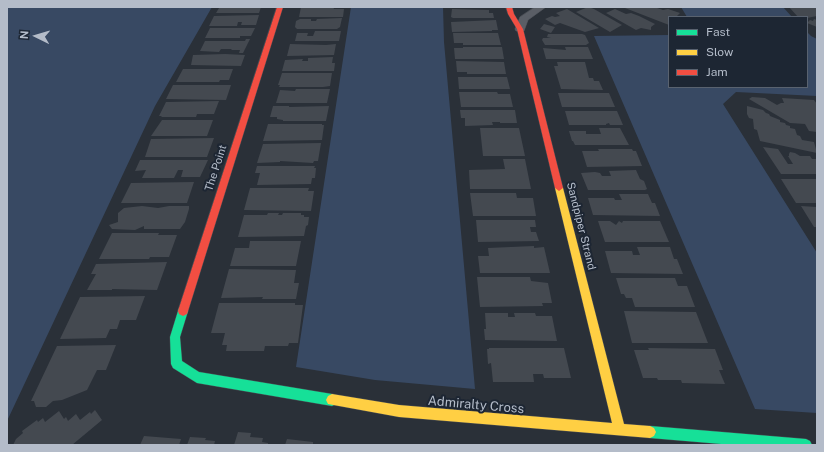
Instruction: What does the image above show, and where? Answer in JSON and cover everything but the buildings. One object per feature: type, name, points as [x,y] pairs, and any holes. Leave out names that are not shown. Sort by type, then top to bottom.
[{"type":"street","name":"The Point","points":[[175,337],[280,7]]},
{"type":"street","name":"Sandpiper Strand","points":[[509,7],[511,14],[520,29],[619,429]]},
{"type":"street","points":[[520,29],[524,19],[540,7]]},
{"type":"street","name":"Admiralty Cross","points":[[175,337],[178,364],[197,377],[399,412],[806,445]]},
{"type":"water","points":[[7,7],[212,7],[155,106],[7,421]]},
{"type":"water","points":[[351,7],[443,7],[444,42],[475,389],[375,380],[296,367]]},
{"type":"water","points":[[681,7],[783,7],[791,16],[686,16]]},
{"type":"water","points":[[808,33],[817,39],[817,96],[736,92],[723,104],[817,253],[817,413],[755,409],[594,36],[668,35],[668,88],[808,88]]},
{"type":"traffic: fast","points":[[183,311],[175,337],[177,364],[197,377],[332,400]]},
{"type":"traffic: fast","points":[[650,432],[806,445]]},
{"type":"traffic: slow","points":[[559,188],[619,429]]},
{"type":"traffic: slow","points":[[332,400],[399,411],[650,432]]},
{"type":"traffic: jam","points":[[183,311],[280,7]]},
{"type":"traffic: jam","points":[[509,7],[511,14],[520,29],[559,188]]}]
